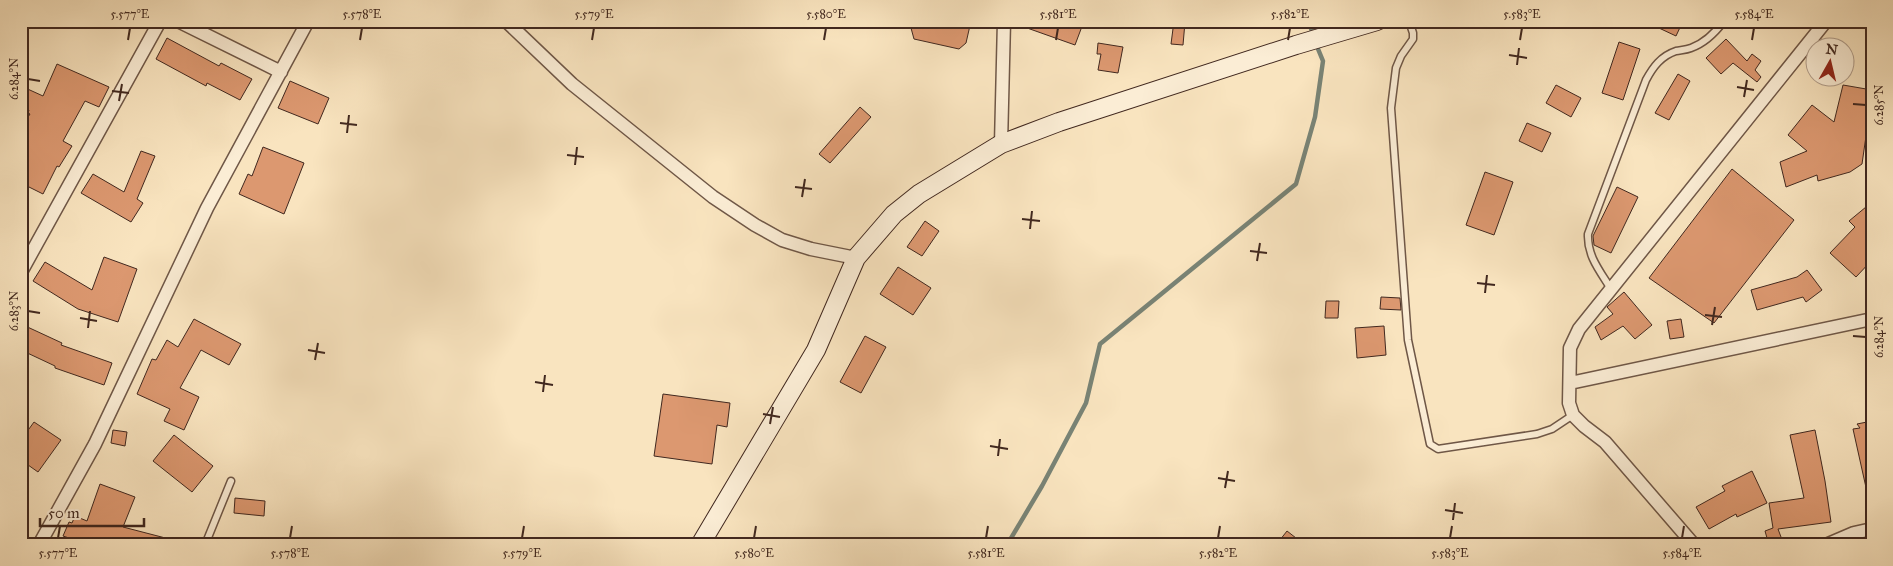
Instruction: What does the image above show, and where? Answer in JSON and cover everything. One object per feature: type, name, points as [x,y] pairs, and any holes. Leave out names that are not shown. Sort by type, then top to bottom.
[{"type":"street","points":[[178,21],[281,72]]},
{"type":"street","points":[[39,545],[95,444],[207,208],[308,21]]},
{"type":"street","points":[[506,21],[572,84],[712,197],[782,240],[811,249],[856,258]]},
{"type":"street","points":[[1001,144],[1004,21]]},
{"type":"street","points":[[700,545],[816,350],[856,258],[894,214],[919,194],[1001,144],[1059,122],[1296,45],[1378,21]]},
{"type":"street","points":[[1694,545],[1605,442],[1573,415],[1569,403],[1570,348],[1579,329],[1826,21]]},
{"type":"street","points":[[21,272],[155,23]]},
{"type":"street","points":[[1570,383],[1872,319]]},
{"type":"street","points":[[1826,545],[1854,533],[1872,529]]},
{"type":"lane","points":[[1409,21],[1413,39],[1401,56],[1396,68],[1391,108],[1408,340],[1430,444],[1438,448],[1537,434],[1552,429],[1573,415]]},
{"type":"lane","points":[[1611,289],[1589,253],[1588,234],[1646,80],[1659,60],[1668,54],[1692,48],[1704,42],[1724,21]]},
{"type":"lane","points":[[205,545],[232,481]]},
{"type":"building","points":[[913,21],[971,21],[966,43],[959,49],[914,39],[911,28]]},
{"type":"building","points":[[1013,21],[1084,21],[1075,45],[1013,23]]},
{"type":"building","points":[[1174,21],[1185,22],[1183,45],[1171,44]]},
{"type":"building","points":[[1644,21],[1683,21],[1676,36]]},
{"type":"building","points":[[167,38],[219,66],[221,63],[252,79],[240,100],[207,83],[206,86],[156,59]]},
{"type":"building","points":[[1726,39],[1747,61],[1752,54],[1761,61],[1755,70],[1761,77],[1757,82],[1733,63],[1721,74],[1706,58]]},
{"type":"building","points":[[1619,42],[1640,49],[1623,100],[1602,93]]},
{"type":"building","points":[[1098,43],[1123,47],[1118,73],[1098,70],[1101,54],[1097,54]]},
{"type":"building","points":[[57,64],[109,87],[99,107],[85,101],[63,141],[72,146],[59,167],[57,166],[43,194],[21,183],[21,162],[28,149],[21,145],[21,128],[30,114],[28,113],[29,110],[21,106],[21,86],[43,96]]},
{"type":"building","points":[[1678,74],[1690,81],[1669,120],[1655,113]]},
{"type":"building","points":[[290,81],[329,98],[318,124],[278,108]]},
{"type":"building","points":[[1556,85],[1581,98],[1571,117],[1546,103]]},
{"type":"building","points":[[1856,87],[1872,90],[1872,124],[1868,122],[1862,164],[1850,172],[1818,181],[1817,175],[1786,187],[1780,162],[1807,151],[1788,135],[1812,105],[1834,122],[1842,88]]},
{"type":"building","points":[[860,107],[871,117],[830,163],[819,154]]},
{"type":"building","points":[[1527,123],[1551,133],[1542,152],[1519,141]]},
{"type":"building","points":[[263,147],[304,163],[284,214],[239,194],[248,174],[252,176]]},
{"type":"building","points":[[141,151],[155,156],[137,199],[143,203],[131,222],[81,193],[93,174],[124,192]]},
{"type":"building","points":[[1732,169],[1794,220],[1714,323],[1649,278]]},
{"type":"building","points":[[1485,172],[1513,182],[1494,235],[1466,225]]},
{"type":"building","points":[[1617,187],[1638,197],[1611,253],[1594,245],[1593,236]]},
{"type":"building","points":[[1872,202],[1872,260],[1856,277],[1830,253],[1855,227],[1849,221]]},
{"type":"building","points":[[925,221],[939,231],[922,256],[907,247]]},
{"type":"building","points":[[104,257],[137,269],[118,322],[78,309],[33,281],[45,262],[92,290]]},
{"type":"building","points":[[898,267],[931,288],[913,315],[880,294]]},
{"type":"building","points":[[1807,270],[1822,290],[1806,302],[1803,297],[1757,310],[1751,290],[1797,277]]},
{"type":"building","points":[[1624,292],[1652,325],[1635,339],[1623,326],[1601,340],[1595,327],[1613,314],[1607,307]]},
{"type":"building","points":[[1381,297],[1400,298],[1401,310],[1380,309]]},
{"type":"building","points":[[1326,301],[1339,301],[1338,318],[1325,318]]},
{"type":"building","points":[[194,319],[241,344],[229,365],[201,350],[180,388],[199,397],[184,430],[164,421],[170,409],[137,394],[152,359],[156,360],[167,340],[178,347]]},
{"type":"building","points":[[1681,319],[1684,337],[1670,339],[1667,321]]},
{"type":"building","points":[[21,324],[62,343],[61,345],[112,363],[104,385],[55,368],[55,366],[21,350]]},
{"type":"building","points":[[1384,326],[1386,355],[1357,358],[1355,328]]},
{"type":"building","points":[[865,336],[886,347],[861,393],[840,382]]},
{"type":"building","points":[[663,394],[730,403],[727,427],[717,425],[712,464],[654,456]]},
{"type":"building","points":[[1872,421],[1872,491],[1867,492],[1853,429],[1860,428],[1857,424]]},
{"type":"building","points":[[34,422],[61,440],[38,472],[21,460],[21,440]]},
{"type":"building","points":[[113,430],[127,432],[125,446],[111,443]]},
{"type":"building","points":[[1815,430],[1831,522],[1778,529],[1784,545],[1769,545],[1765,531],[1773,528],[1769,503],[1804,498],[1790,435]]},
{"type":"building","points":[[174,435],[213,466],[192,492],[153,461]]},
{"type":"building","points":[[1752,471],[1767,503],[1737,517],[1736,514],[1709,529],[1696,507],[1725,491],[1722,486]]},
{"type":"building","points":[[100,484],[135,497],[123,527],[177,541],[176,545],[66,545],[69,538],[63,536],[69,522],[72,523],[75,516],[87,521]]},
{"type":"building","points":[[235,498],[265,501],[264,516],[234,513]]},
{"type":"building","points":[[1287,531],[1305,545],[1276,545]]},
{"type":"waterway","points":[[1308,21],[1314,36]]},
{"type":"waterway","points":[[1007,545],[1042,486],[1086,403],[1100,344],[1296,184],[1315,117],[1323,61],[1316,44]]}]
